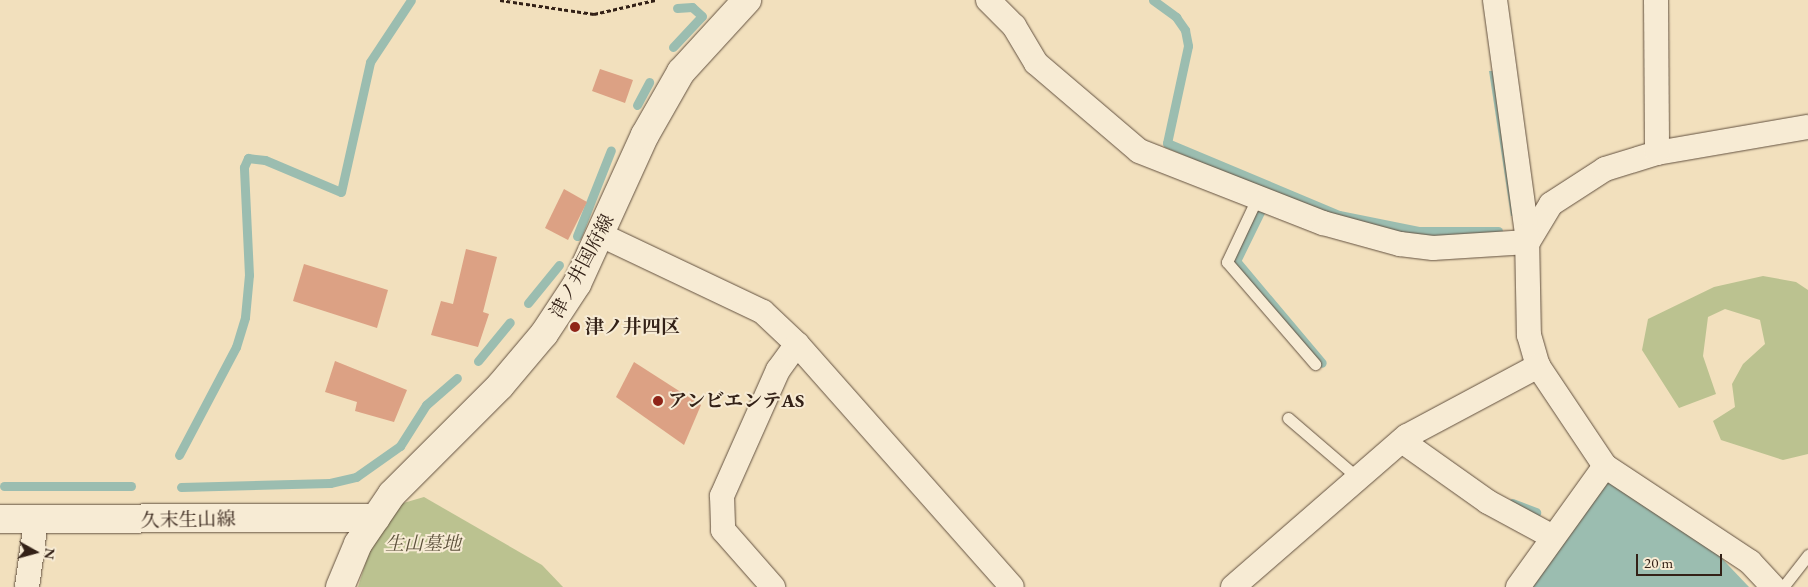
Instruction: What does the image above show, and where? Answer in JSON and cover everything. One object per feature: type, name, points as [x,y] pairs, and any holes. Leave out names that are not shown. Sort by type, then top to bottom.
[{"type":"main road","name":"津ノ井国府線","points":[[340,587],[349,561],[392,494],[500,386],[544,334],[601,235],[645,135],[681,72],[747,0]]},
{"type":"main road","name":"久末生山線","points":[[0,520],[376,518]]},
{"type":"street","points":[[988,0],[1014,26],[1036,63],[1139,151],[1323,223],[1400,244],[1433,248],[1528,242]]},
{"type":"street","points":[[1495,0],[1528,242],[1529,335],[1538,366],[1605,466],[1750,562],[1773,587]]},
{"type":"street","points":[[1656,0],[1658,153]]},
{"type":"street","points":[[1528,242],[1551,204],[1572,186],[1605,169],[1658,153],[1808,127]]},
{"type":"street","points":[[601,235],[763,312],[797,344],[1012,587]]},
{"type":"street","points":[[773,587],[722,530],[722,496],[778,370],[797,344]]},
{"type":"street","points":[[1233,587],[1402,441],[1538,366]]},
{"type":"street","points":[[1402,441],[1488,502],[1553,537]]},
{"type":"street","points":[[1518,587],[1605,466]]},
{"type":"street","points":[[27,587],[36,521]]},
{"type":"lane","points":[[1258,196],[1227,262],[1314,364]]},
{"type":"lane","points":[[1288,418],[1358,478]]},
{"type":"lane","points":[[1783,587],[1808,555]]},
{"type":"path","points":[[500,0],[594,14],[655,0]]},
{"type":"green space","points":[[1763,276],[1796,282],[1808,290],[1808,454],[1783,460],[1721,440],[1713,421],[1735,407],[1732,384],[1743,364],[1765,344],[1760,320],[1725,309],[1708,317],[1703,356],[1716,394],[1679,408],[1642,350],[1648,319],[1714,287]]},
{"type":"green space","name":"生山墓地","points":[[424,497],[542,565],[563,587],[358,587],[368,555],[400,504]]},
{"type":"shaded area","points":[[1489,71],[1494,71],[1515,215],[1511,216]]},
{"type":"shaded area","points":[[1610,475],[1710,546],[1749,587],[1525,587]]},
{"type":"building","points":[[600,69],[633,80],[625,103],[592,91]]},
{"type":"building","points":[[564,189],[587,202],[568,240],[545,228]]},
{"type":"building","points":[[466,249],[497,257],[483,312],[489,314],[478,347],[431,335],[441,301],[453,304]]},
{"type":"building","points":[[304,264],[388,290],[377,328],[293,301]]},
{"type":"building","points":[[335,361],[407,390],[394,422],[355,411],[357,402],[325,392]]},
{"type":"building","name":"アンビエンテAS","points":[[634,362],[701,405],[684,445],[616,397]]},
{"type":"waterway","points":[[179,455],[236,347],[245,317],[249,275],[244,167],[248,158],[265,160],[341,192],[370,62],[411,0]]},
{"type":"waterway","points":[[1153,0],[1176,17],[1185,30],[1188,46],[1167,143],[1339,215],[1418,231],[1498,231]]},
{"type":"waterway","points":[[673,47],[702,16],[692,7],[677,8]]},
{"type":"waterway","points":[[637,105],[649,82]]},
{"type":"waterway","points":[[577,236],[611,150]]},
{"type":"waterway","points":[[1261,210],[1236,261],[1322,363]]},
{"type":"waterway","points":[[528,303],[559,265]]},
{"type":"waterway","points":[[478,361],[510,322]]},
{"type":"waterway","points":[[181,487],[330,483],[356,477],[400,446],[426,405],[457,378]]},
{"type":"waterway","points":[[4,486],[131,486]]},
{"type":"waterway","points":[[1512,503],[1536,512]]},
{"type":"place","name":"津ノ井四区","points":[[575,327]]},
{"type":"place","name":"アンビエンテAS","points":[[658,401]]}]
